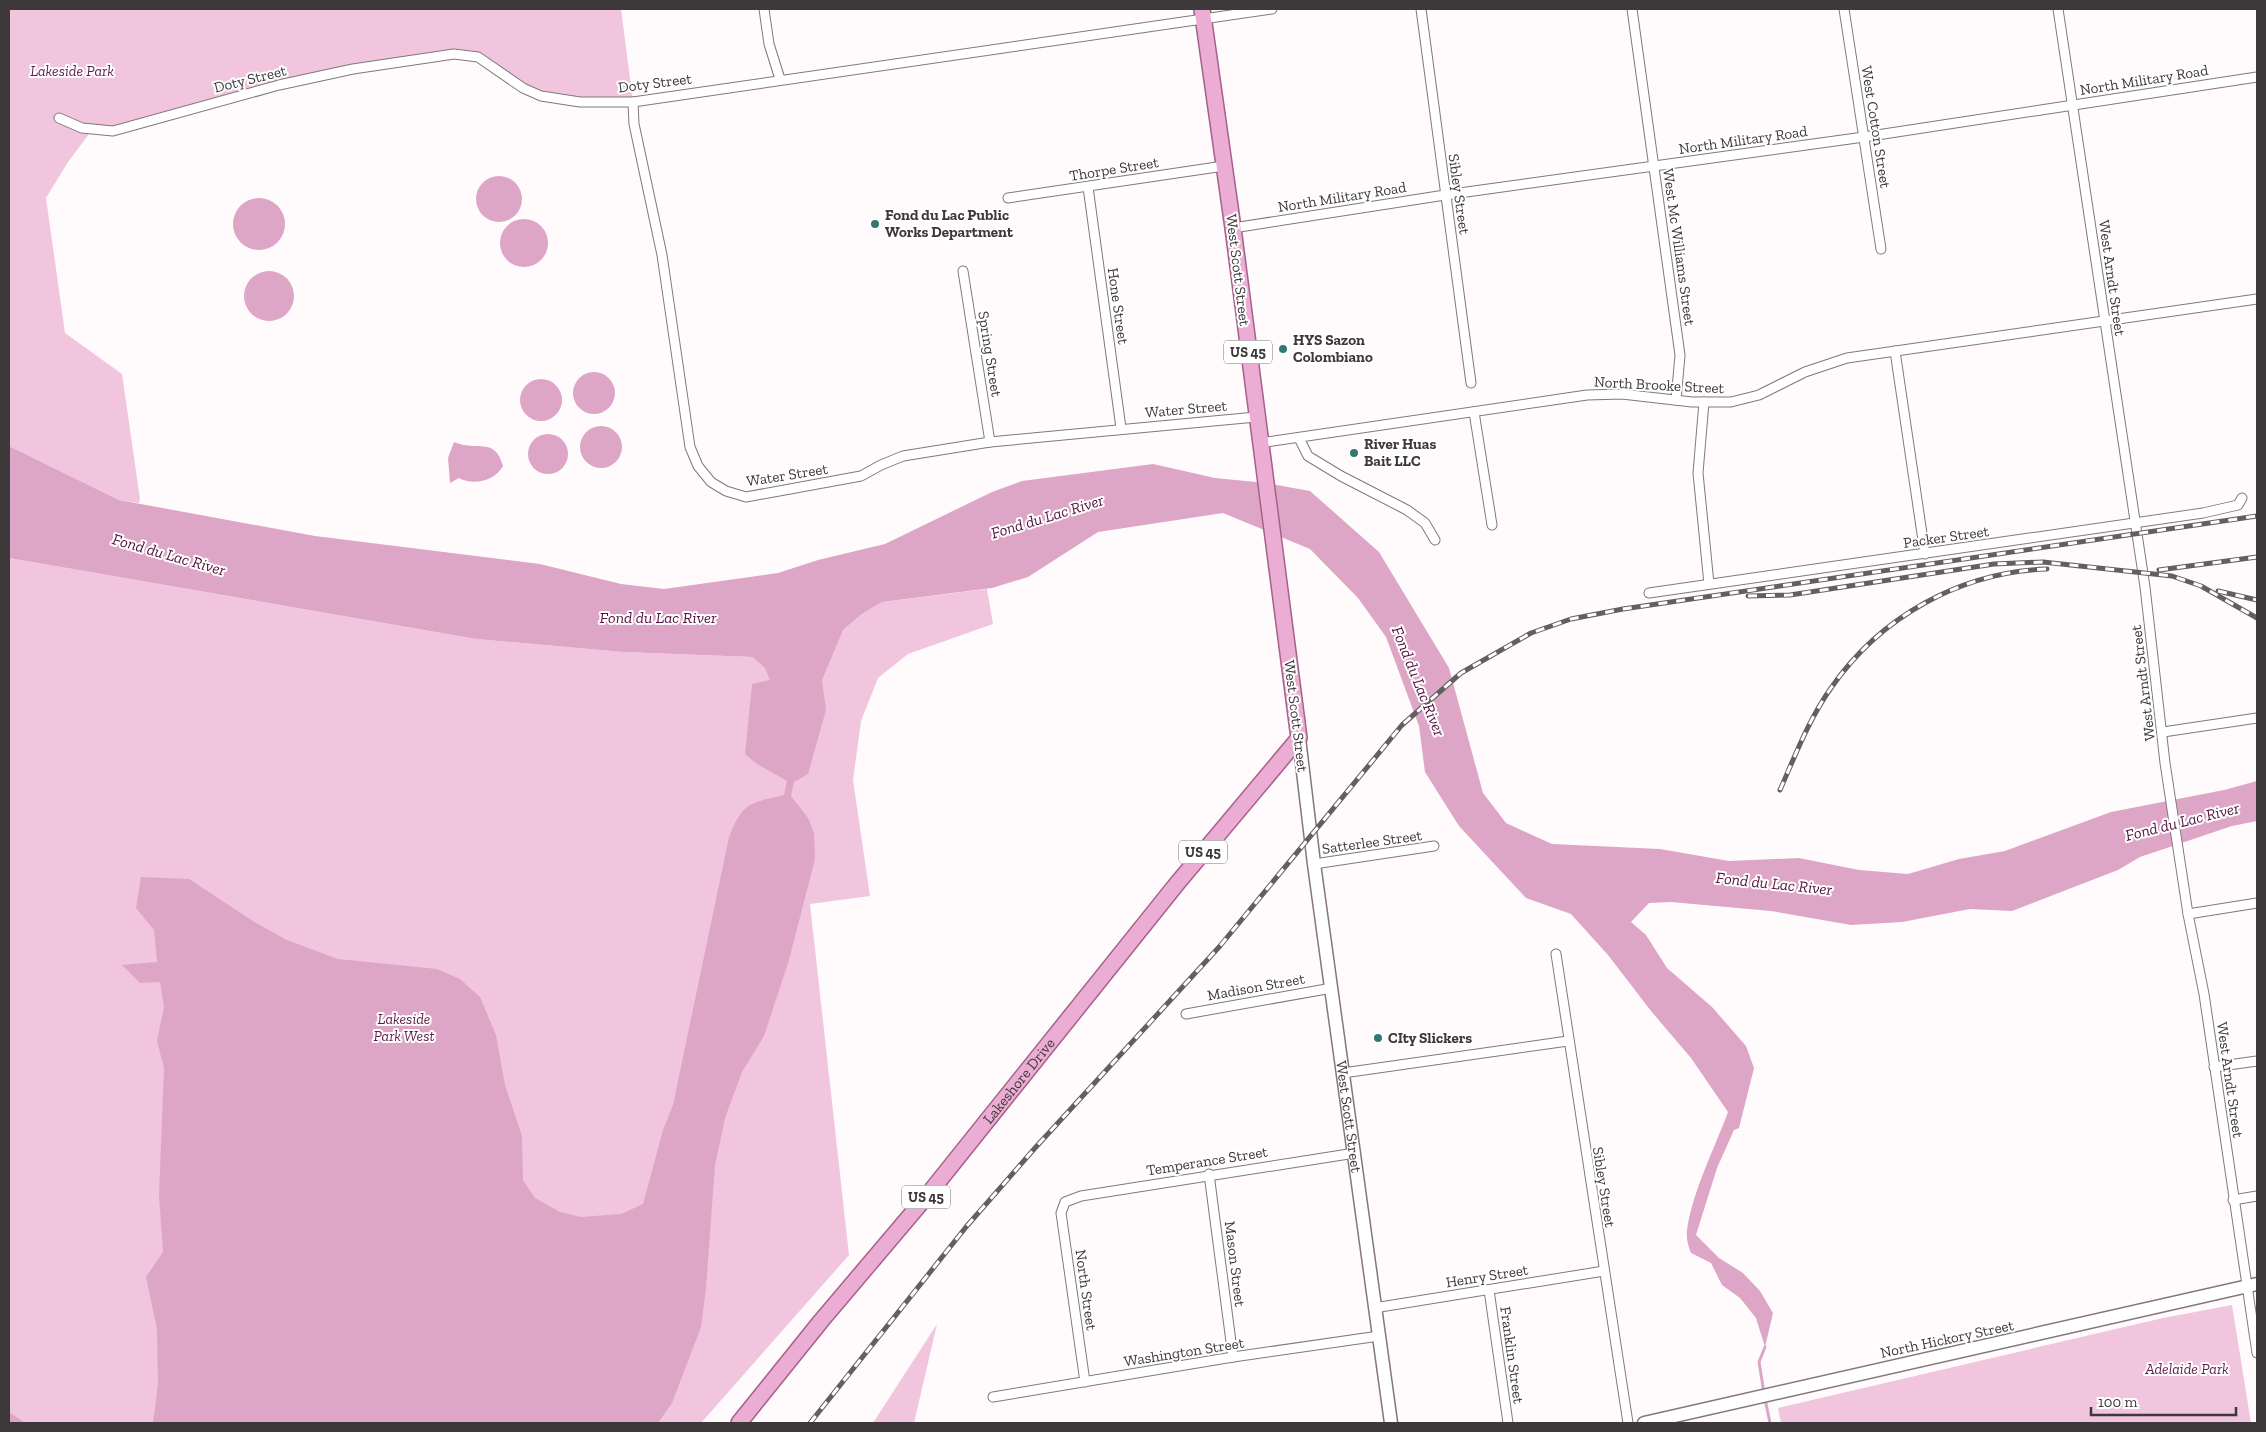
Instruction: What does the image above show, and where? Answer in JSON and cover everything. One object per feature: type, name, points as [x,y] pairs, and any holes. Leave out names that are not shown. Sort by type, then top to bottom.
[{"type":"main road","name":"West Scott Street","points":[[1203,14],[1233,228],[1314,864],[1391,1423]]},
{"type":"main road","name":"Lakeshore Drive","points":[[739,1423],[926,1197],[1175,886],[1299,738]]},
{"type":"main road","name":"North Hickory Street","points":[[1644,1423],[2036,1336],[2252,1285]]},
{"type":"street","points":[[764,9],[769,44],[780,79]]},
{"type":"street","name":"Doty Street","points":[[59,118],[82,128],[113,131],[279,85],[353,69],[454,54],[478,57],[523,88],[541,96],[580,102],[633,102],[1203,14],[1272,9]]},
{"type":"street","name":"Sibley Street","points":[[1421,9],[1444,195],[1471,383]]},
{"type":"street","name":"West Mc Williams Street","points":[[1632,9],[1680,355],[1676,400]]},
{"type":"street","name":"West Cotton Street","points":[[1844,9],[1881,249]]},
{"type":"street","name":"West Arndt Street","points":[[2058,9],[2136,524],[2163,732],[2165,763],[2182,878],[2204,994],[2234,1200],[2252,1285],[2257,1353]]},
{"type":"street","name":"North Military Road","points":[[1233,228],[1444,195],[1864,137],[2257,77]]},
{"type":"street","name":"Water Street","points":[[633,102],[634,124],[662,255],[690,444],[698,466],[711,482],[726,491],[746,497],[861,476],[903,456],[990,442],[1121,428],[1256,417]]},
{"type":"street","name":"Thorpe Street","points":[[1008,198],[1224,166]]},
{"type":"street","name":"Hone Street","points":[[1088,187],[1121,428]]},
{"type":"street","name":"Spring Street","points":[[963,271],[990,442]]},
{"type":"street","name":"North Brooke Street","points":[[1260,443],[1606,394],[1704,402],[1747,399],[1805,372],[1847,358],[2257,299]]},
{"type":"street","points":[[1895,351],[1925,554]]},
{"type":"street","points":[[1704,402],[1698,473],[1709,584]]},
{"type":"street","points":[[1474,412],[1492,525]]},
{"type":"street","points":[[1299,438],[1308,456],[1341,476],[1406,510],[1425,523],[1435,540]]},
{"type":"street","name":"Packer Street","points":[[1649,593],[2136,524],[2228,508],[2238,505],[2242,498]]},
{"type":"street","points":[[2163,732],[2257,718]]},
{"type":"street","name":"Satterlee Street","points":[[1314,864],[1434,846]]},
{"type":"street","points":[[2188,914],[2257,903]]},
{"type":"street","name":"Sibley Street","points":[[1556,954],[1628,1423]]},
{"type":"street","name":"Madison Street","points":[[1186,1014],[1332,988]]},
{"type":"street","points":[[1343,1073],[1568,1041]]},
{"type":"street","points":[[2214,1067],[2257,1060]]},
{"type":"street","name":"Temperance Street","points":[[1065,1202],[1081,1196],[1209,1174],[1354,1153]]},
{"type":"street","name":"Mason Street","points":[[1209,1174],[1233,1358]]},
{"type":"street","points":[[2234,1200],[2257,1196]]},
{"type":"street","name":"North Street","points":[[1065,1202],[1061,1213],[1086,1382]]},
{"type":"street","name":"Henry Street","points":[[1374,1308],[1604,1271]]},
{"type":"street","name":"Franklin Street","points":[[1489,1290],[1508,1423]]},
{"type":"street","name":"Washington Street","points":[[993,1398],[1379,1336]]},
{"type":"green space","name":"Lakeside Park","points":[[9,9],[621,9],[633,102],[558,101],[466,55],[353,69],[126,128],[92,130],[68,162],[46,198],[65,333],[122,374],[140,499],[139,503],[119,500],[9,446]]},
{"type":"green space","name":"Lakeside Park West","points":[[9,558],[476,639],[623,652],[753,657],[843,630],[862,614],[882,602],[987,589],[993,624],[908,654],[878,678],[861,721],[853,780],[870,896],[810,904],[849,1255],[701,1423],[9,1423]]},
{"type":"green space","name":"Adelaide Park","points":[[2232,1305],[2251,1423],[1781,1423],[1778,1408],[2163,1318]]},
{"type":"green space","points":[[937,1324],[914,1423],[873,1423]]},
{"type":"water","points":[[494,176],[504,176],[518,186],[522,199],[518,212],[512,218],[504,222],[494,222],[480,212],[476,204],[476,194],[486,180]]},
{"type":"water","points":[[254,198],[264,198],[278,205],[285,219],[285,229],[278,243],[264,250],[254,250],[244,246],[237,239],[233,229],[233,219],[237,209],[244,202]]},
{"type":"water","points":[[524,219],[533,221],[541,226],[546,234],[548,243],[546,252],[541,260],[533,265],[524,267],[515,265],[507,260],[502,252],[500,243],[502,234],[507,226],[515,221]]},
{"type":"water","points":[[264,271],[274,271],[287,278],[294,291],[294,301],[287,314],[274,321],[264,321],[255,317],[248,310],[244,301],[244,291],[248,282],[255,275]]},
{"type":"water","points":[[594,372],[609,378],[615,393],[609,408],[594,414],[579,408],[573,393],[579,378]]},
{"type":"water","points":[[541,379],[556,385],[562,400],[556,415],[541,421],[526,415],[520,400],[526,385]]},
{"type":"water","points":[[601,426],[616,432],[622,447],[616,462],[601,468],[586,462],[580,447],[586,432]]},
{"type":"water","points":[[552,434],[559,437],[565,443],[568,454],[567,462],[559,471],[552,474],[544,474],[537,471],[529,462],[528,450],[531,443],[540,435]]},
{"type":"water","points":[[454,442],[462,445],[490,448],[500,457],[503,466],[495,475],[483,481],[471,482],[459,478],[450,483],[448,458]]},
{"type":"water","name":"Fond du Lac River","points":[[9,446],[119,500],[315,536],[540,564],[621,584],[664,589],[778,573],[818,560],[885,544],[992,492],[1022,481],[1153,464],[1215,478],[1266,483],[1310,491],[1379,552],[1449,668],[1483,793],[1506,823],[1552,844],[1660,849],[1729,861],[1799,858],[1859,870],[1908,874],[1959,859],[2005,851],[2111,812],[2224,790],[2257,781],[2257,821],[2232,826],[2140,857],[2118,870],[2012,911],[1970,909],[1902,922],[1851,925],[1771,911],[1671,902],[1649,903],[1631,922],[1646,935],[1667,968],[1712,1007],[1746,1046],[1754,1068],[1739,1128],[1734,1130],[1717,1168],[1696,1235],[1719,1258],[1743,1273],[1760,1291],[1773,1313],[1765,1347],[1756,1318],[1740,1298],[1722,1285],[1711,1263],[1691,1253],[1687,1239],[1687,1230],[1694,1200],[1728,1112],[1691,1058],[1651,1011],[1608,955],[1571,914],[1526,898],[1459,826],[1425,772],[1419,726],[1386,637],[1358,598],[1310,549],[1223,513],[1098,532],[1028,577],[992,588],[882,602],[862,614],[843,630],[822,680],[826,710],[808,774],[794,782],[791,796],[808,818],[814,833],[815,859],[789,960],[764,1036],[742,1072],[725,1118],[715,1165],[706,1288],[701,1327],[672,1403],[658,1423],[153,1423],[158,1384],[157,1329],[146,1277],[163,1252],[159,1195],[164,1068],[157,1041],[164,1007],[160,982],[140,983],[122,965],[157,962],[154,930],[136,908],[141,877],[189,879],[256,923],[287,940],[338,959],[437,969],[460,979],[480,997],[496,1035],[505,1085],[522,1136],[523,1180],[535,1198],[560,1212],[581,1217],[621,1214],[643,1204],[663,1130],[673,1105],[729,837],[744,810],[763,800],[784,795],[787,781],[757,764],[745,754],[752,684],[770,680],[765,668],[753,657],[623,652],[476,639],[9,558]]},
{"type":"water","points":[[9,1412],[25,1423],[9,1423]]},
{"type":"waterway","points":[[1764,1393],[1759,1362],[1765,1347]]},
{"type":"waterway","points":[[1765,1399],[1770,1423]]},
{"type":"railway","points":[[810,1423],[966,1227],[1035,1148],[1220,946],[1402,725],[1461,673],[1531,633],[1571,619],[1623,609],[2257,516]]},
{"type":"railway","points":[[2159,570],[2257,557]]},
{"type":"railway","points":[[1748,596],[1790,595],[1994,564],[2043,562],[2172,576],[2201,586],[2257,618]]},
{"type":"railway","points":[[1780,790],[1803,738],[1823,700],[1851,663],[1873,640],[1898,620],[1925,603],[1953,589],[1983,579],[2015,572],[2047,569]]},
{"type":"railway","points":[[2218,591],[2257,600]]},
{"type":"place","name":"Fond du Lac Public Works Department","points":[[875,224]]},
{"type":"place","name":"HYS Sazon Colombiano","points":[[1283,349]]},
{"type":"place","name":"River Huas Bait LLC","points":[[1354,453]]},
{"type":"place","name":"CIty Slickers","points":[[1378,1038]]}]
